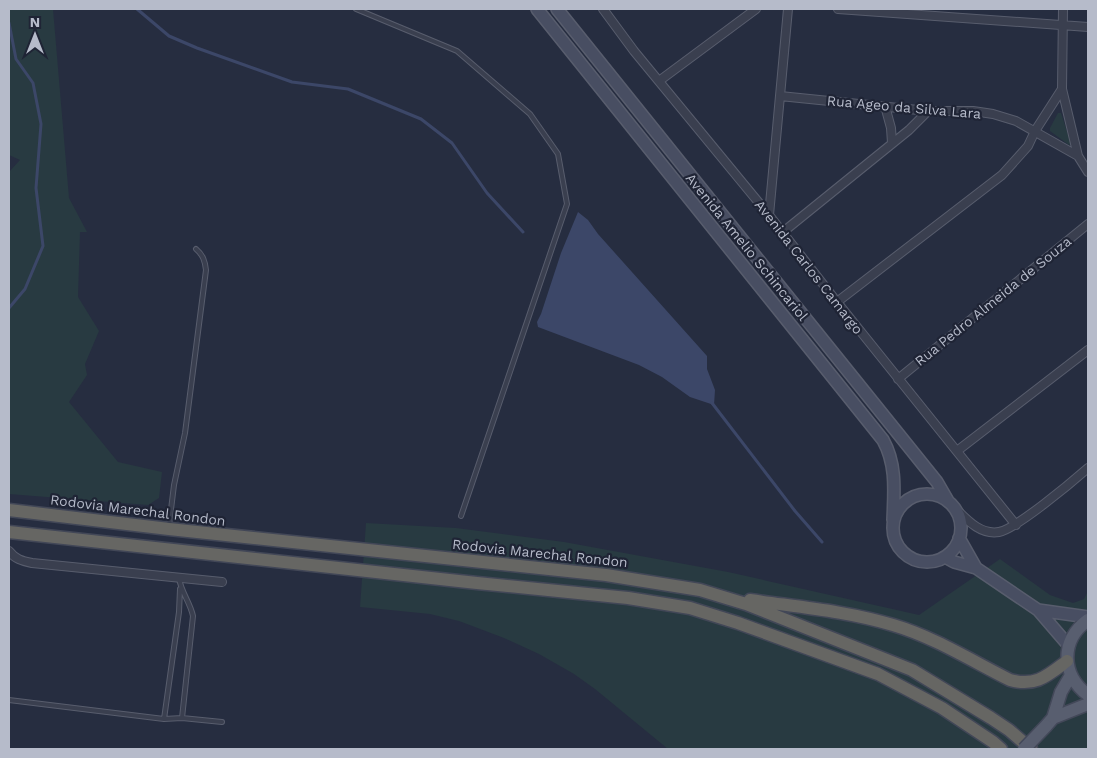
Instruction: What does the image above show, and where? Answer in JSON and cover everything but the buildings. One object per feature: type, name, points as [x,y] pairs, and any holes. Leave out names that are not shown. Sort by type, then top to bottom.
[{"type":"highway","name":"Rodovia Marechal Rondon","points":[[9,510],[169,529],[632,578],[718,595],[746,604],[912,670],[984,713],[1009,730],[1031,749]]},
{"type":"highway","points":[[9,532],[628,598],[684,607],[738,622],[878,674],[942,708],[1001,749]]},
{"type":"highway","points":[[718,595],[834,612],[893,625],[919,634],[1010,680],[1021,683],[1043,679],[1067,661]]},
{"type":"main road","name":"Avenida Amelio Schincariol","points":[[537,9],[883,440],[890,454],[893,470],[893,520]]},
{"type":"main road","name":"Avenida Amelio Schincariol","points":[[557,9],[937,482],[952,505]]},
{"type":"main road","points":[[920,494],[930,494],[940,496],[952,505],[960,518],[961,528],[956,545],[945,557],[936,561],[925,562],[916,560],[899,548],[894,540],[892,530],[893,520],[903,503],[911,497],[920,494]]},
{"type":"main road","points":[[959,538],[976,568]]},
{"type":"main road","points":[[945,557],[954,562],[976,568],[1038,610],[1069,646]]},
{"type":"main road","points":[[1038,610],[1088,619]]},
{"type":"main road","points":[[1088,619],[1076,632],[1069,646],[1067,661],[1070,675],[1076,684],[1088,695]]},
{"type":"main road","points":[[1050,722],[1070,675]]},
{"type":"main road","points":[[1024,749],[1050,722],[1088,704]]},
{"type":"street","name":"Avenida Carlos Camargo","points":[[603,9],[659,81],[783,232],[836,302],[1016,524]]},
{"type":"street","points":[[659,81],[756,9]]},
{"type":"street","points":[[769,215],[788,9]]},
{"type":"street","points":[[838,9],[1088,26]]},
{"type":"street","points":[[1063,9],[1062,89],[1078,156],[1088,172]]},
{"type":"street","points":[[836,302],[1002,176],[1028,146],[1035,131],[1062,89]]},
{"type":"street","name":"Rua Ageo da Silva Lara","points":[[780,96],[928,111],[973,111],[993,114],[1016,121],[1078,156]]},
{"type":"street","points":[[885,106],[891,128],[892,143]]},
{"type":"street","points":[[783,232],[919,122],[928,111]]},
{"type":"street","name":"Rua Pedro Almeida de Souza","points":[[898,379],[1088,224]]},
{"type":"street","points":[[957,451],[1088,350]]},
{"type":"street","points":[[952,505],[978,528],[989,532],[999,532],[1016,524],[1088,468]]},
{"type":"street","points":[[9,551],[13,557],[32,563],[222,582]]},
{"type":"lane","points":[[356,9],[457,51],[530,114],[558,154],[567,204],[461,516]]},
{"type":"lane","points":[[169,529],[174,485],[185,433],[206,270],[205,262],[196,249]]},
{"type":"lane","points":[[164,718],[180,589],[178,578]]},
{"type":"lane","points":[[180,589],[194,616],[182,718]]},
{"type":"lane","points":[[9,700],[164,718],[222,722]]},
{"type":"shaded area","points":[[9,9],[53,9],[69,198],[87,232],[80,232],[78,297],[99,331],[85,364],[87,375],[69,402],[118,462],[162,472],[159,498],[148,505],[9,494],[9,172],[20,160],[9,155]]},
{"type":"shaded area","points":[[1058,113],[1061,113],[1071,144],[1069,145],[1050,131]]},
{"type":"shaded area","points":[[366,523],[456,528],[564,542],[728,572],[919,615],[1000,559],[1050,595],[1073,603],[1084,599],[1088,591],[1088,749],[668,749],[595,689],[574,674],[539,654],[459,621],[430,614],[360,607]]},
{"type":"water","points":[[578,212],[588,220],[598,234],[707,356],[707,369],[715,390],[714,405],[690,397],[662,377],[639,365],[538,327],[537,322],[561,253]]},
{"type":"waterway","points":[[137,9],[169,36],[197,48],[292,82],[348,89],[421,119],[452,143],[487,193],[523,232]]},
{"type":"waterway","points":[[9,23],[16,59],[33,83],[41,124],[36,188],[43,246],[25,289],[9,308]]},
{"type":"waterway","points":[[712,403],[795,511],[822,542]]}]
